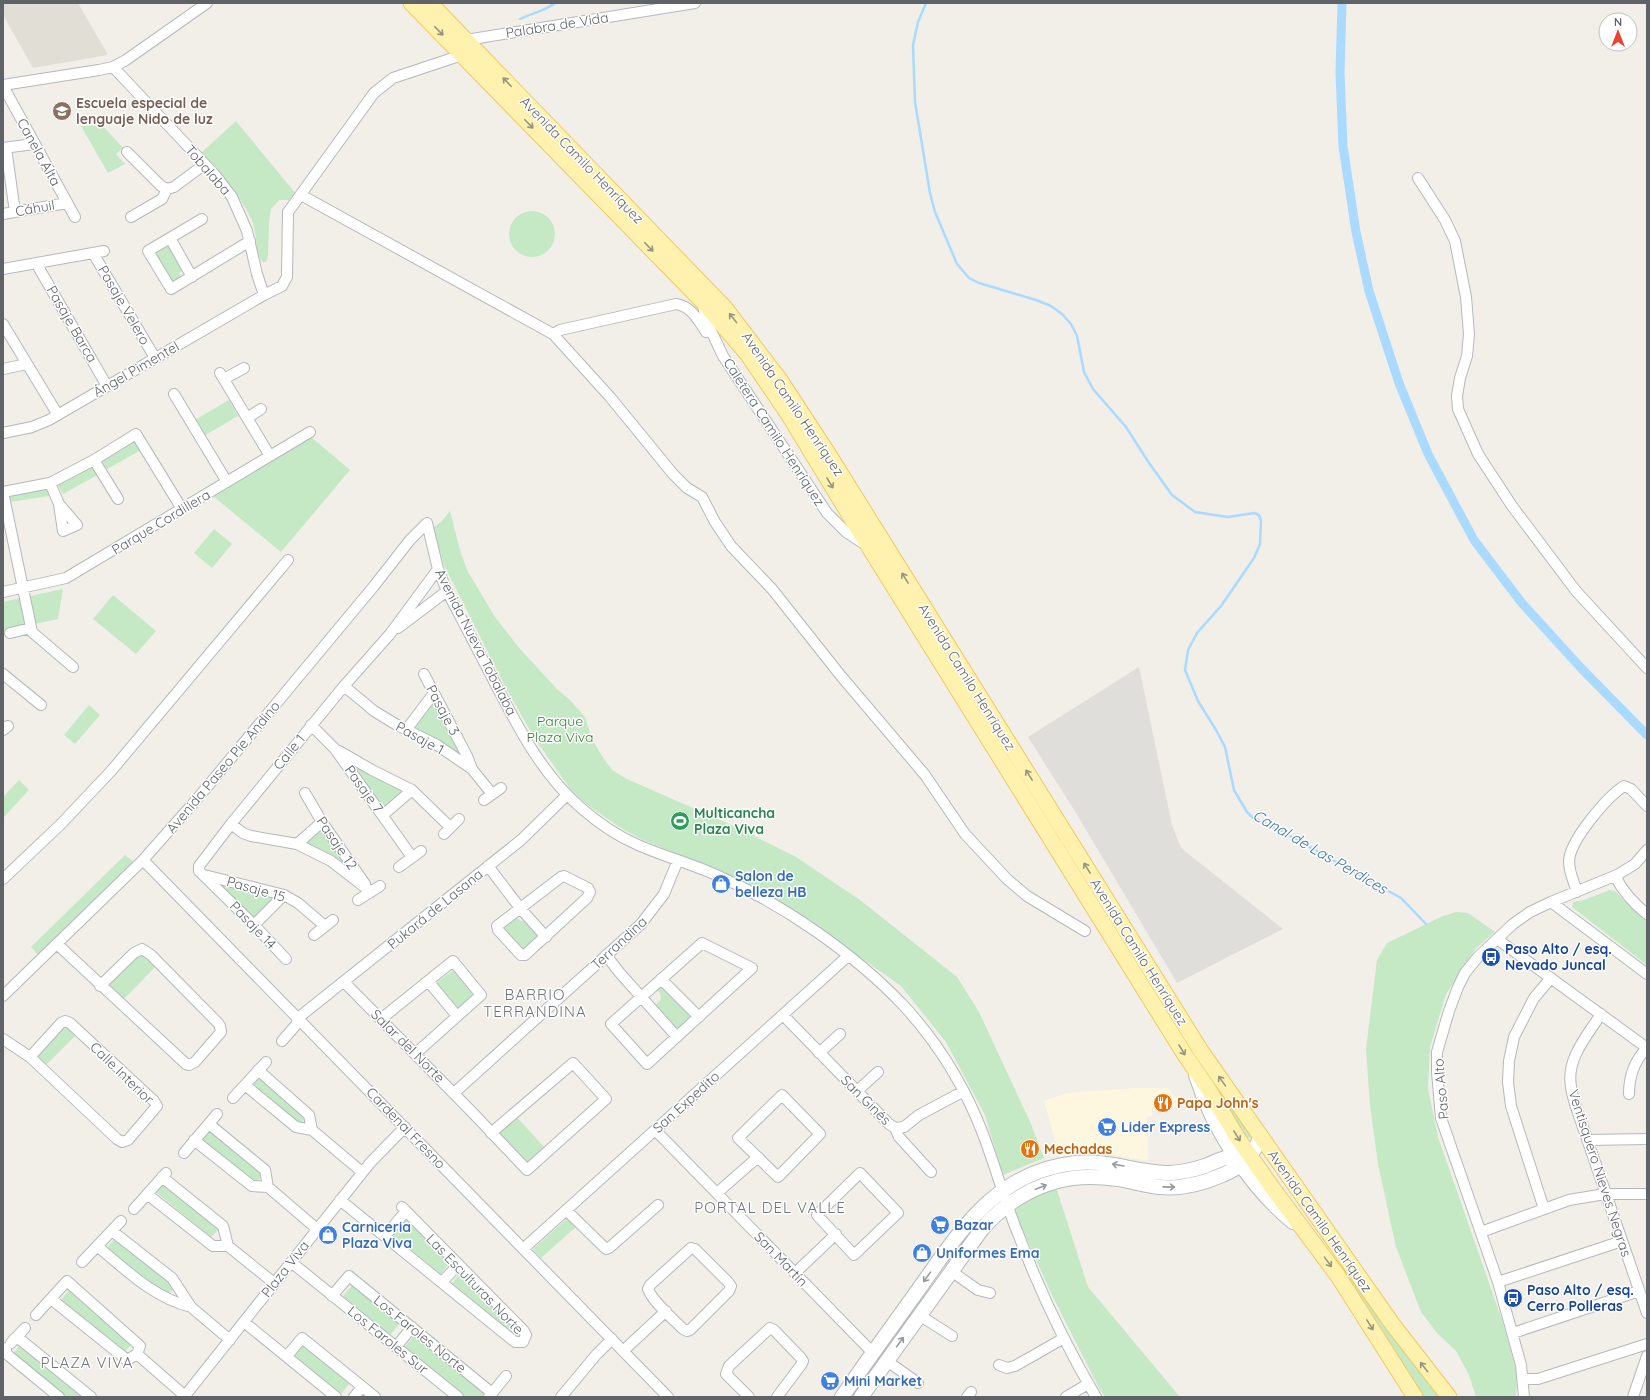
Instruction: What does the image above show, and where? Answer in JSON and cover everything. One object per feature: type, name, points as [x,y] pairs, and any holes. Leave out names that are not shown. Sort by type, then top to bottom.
[{"type":"main road","name":"Avenida Camilo Henríquez","points":[[411,3],[702,301],[734,337],[776,395],[869,547],[1194,1067],[1243,1158],[1283,1203],[1338,1276],[1414,1396]]},
{"type":"main road","name":"Avenida Camilo Henríquez","points":[[430,3],[725,308],[780,380],[829,455],[1201,1051],[1393,1325],[1449,1397]]},
{"type":"main road","points":[[861,1397],[982,1229],[1007,1205],[1039,1187],[1072,1178],[1107,1178],[1149,1186],[1171,1188],[1200,1184],[1226,1174],[1243,1158],[1261,1136]]},
{"type":"main road","points":[[842,1397],[957,1236],[982,1207],[1020,1180],[1037,1172],[1076,1163],[1104,1163],[1158,1172],[1178,1172],[1243,1158],[1260,1159],[1266,1164],[1299,1209],[1316,1227],[1335,1243]]},
{"type":"main road","points":[[1198,1168],[1202,1176],[1200,1184]]},
{"type":"street","points":[[3,85],[113,67],[126,60],[206,3]]},
{"type":"street","name":"Palabra de Vida","points":[[466,40],[695,3]]},
{"type":"street","name":"Ángel Pimentel","points":[[3,433],[36,426],[58,415],[282,286],[287,277],[288,212],[374,93],[393,78],[462,55]]},
{"type":"street","name":"Tobalaba","points":[[113,67],[205,164],[232,197],[243,219],[264,295]]},
{"type":"street","name":"Canela Alta","points":[[3,85],[75,217]]},
{"type":"street","points":[[16,212],[4,148],[34,144]]},
{"type":"street","points":[[127,152],[161,186],[167,189],[174,187],[205,164]]},
{"type":"street","points":[[1418,178],[1445,220],[1455,241],[1466,297],[1469,334],[1467,356],[1460,378],[1457,396],[1458,409],[1478,454],[1512,506],[1576,591],[1647,668]]},
{"type":"street","points":[[131,217],[162,198],[167,189]]},
{"type":"street","points":[[301,195],[553,334],[610,397],[673,474],[687,488],[702,497],[715,522],[731,546],[772,590],[841,676],[925,775],[965,834],[1007,879],[1026,896],[1085,931]]},
{"type":"street","name":"Cáhuil","points":[[3,214],[67,203]]},
{"type":"street","points":[[202,219],[148,251],[170,289],[250,241]]},
{"type":"street","points":[[170,238],[192,277]]},
{"type":"street","points":[[3,269],[104,251]]},
{"type":"street","name":"Pasaje Velero","points":[[93,253],[155,358]]},
{"type":"street","name":"Pasaje Barca","points":[[36,263],[107,386]]},
{"type":"street","name":"Caletera Camilo Henríquez","points":[[702,301],[706,320],[723,356],[827,513],[846,532],[869,547]]},
{"type":"street","points":[[553,334],[560,330],[668,305],[684,305],[694,314],[723,356]]},
{"type":"street","points":[[4,328],[58,415]]},
{"type":"street","points":[[3,369],[27,364]]},
{"type":"street","points":[[244,368],[222,376],[270,456]]},
{"type":"street","points":[[174,394],[227,482]]},
{"type":"street","points":[[247,418],[261,409]]},
{"type":"street","name":"Parque Cordillera","points":[[3,592],[66,578],[310,432]]},
{"type":"street","points":[[73,667],[34,634],[31,628],[23,588],[7,534],[3,492],[50,483],[94,460],[136,434],[182,509]]},
{"type":"street","points":[[94,460],[118,499]]},
{"type":"street","points":[[50,483],[59,504]]},
{"type":"street","name":"Avenida Nueva Tobalaba","points":[[427,523],[438,569],[447,591],[521,732],[546,770],[567,795],[593,818],[622,837],[638,845],[716,875],[754,894],[798,920],[848,956],[893,995],[919,1024],[943,1056],[964,1091],[982,1132],[1002,1192],[1033,1270],[1064,1338],[1096,1397]]},
{"type":"street","name":"Avenida Paseo Pie Andino","points":[[3,996],[143,860],[197,799],[374,586],[410,540],[427,523]]},
{"type":"street","points":[[5,874],[66,819],[112,770],[288,560]]},
{"type":"street","name":"Calle 1","points":[[202,874],[199,871],[201,863],[231,824],[311,725],[390,634],[438,569]]},
{"type":"street","name":"Calle 1","points":[[390,634],[447,591]]},
{"type":"street","points":[[10,633],[31,628]]},
{"type":"street","points":[[3,674],[41,705]]},
{"type":"street","name":"Pasaje 3","points":[[424,674],[467,756],[472,769]]},
{"type":"street","name":"Pasaje 1","points":[[344,686],[374,711],[437,746],[472,769],[497,791],[484,800]]},
{"type":"street","points":[[406,730],[434,693]]},
{"type":"street","name":"Pasaje 7","points":[[311,725],[335,749],[412,857]]},
{"type":"street","points":[[335,749],[412,790],[447,831],[459,819]]},
{"type":"street","points":[[1577,892],[1570,874],[1569,861],[1572,848],[1582,830],[1616,791],[1624,786],[1631,789],[1647,806]]},
{"type":"street","points":[[383,815],[412,790]]},
{"type":"street","name":"Pasaje 12","points":[[305,794],[322,822],[370,892]]},
{"type":"street","name":"Pukará de Lasana","points":[[298,1018],[521,840],[567,795]]},
{"type":"street","points":[[297,844],[322,822]]},
{"type":"street","points":[[231,824],[243,833],[251,836],[297,844],[331,862],[370,892]]},
{"type":"street","name":"Paso Alto","points":[[1524,1397],[1522,1365],[1498,1282],[1441,1118],[1436,1061],[1445,1024],[1458,987],[1465,973],[1478,957],[1513,924],[1530,912],[1615,876],[1635,864],[1647,850]]},
{"type":"street","points":[[399,867],[421,851]]},
{"type":"street","name":"Cardenal Fresno","points":[[143,860],[668,1397]]},
{"type":"street","name":"Terrandina","points":[[454,1093],[641,924],[657,904],[669,884],[678,860]]},
{"type":"street","points":[[488,866],[520,908],[546,937]]},
{"type":"street","name":"Pasaje 15","points":[[202,874],[284,895],[329,923],[314,935]]},
{"type":"street","name":"Pasaje 14","points":[[202,874],[286,959]]},
{"type":"street","points":[[1615,876],[1621,888],[1628,897],[1647,914]]},
{"type":"street","points":[[562,877],[568,877],[588,888],[590,892],[586,898],[546,937],[525,955],[521,954],[497,928],[497,926],[562,877]]},
{"type":"street","points":[[358,900],[380,886]]},
{"type":"street","points":[[254,926],[284,895]]},
{"type":"street","points":[[1551,902],[1647,974]]},
{"type":"street","points":[[1497,939],[1647,1048],[1635,1064],[1629,1084],[1629,1094]]},
{"type":"street","points":[[702,943],[752,968],[699,1017],[647,1064],[611,1024],[702,943]]},
{"type":"street","points":[[57,944],[100,986],[189,1066],[195,1062],[221,1032],[218,1023],[151,955],[142,949],[134,953],[100,986]]},
{"type":"street","points":[[606,955],[677,1037]]},
{"type":"street","name":"San Expedito","points":[[523,1249],[848,956]]},
{"type":"street","points":[[381,1019],[453,961],[481,995],[415,1054]]},
{"type":"street","points":[[1544,1209],[1511,1106],[1508,1082],[1509,1061],[1514,1037],[1534,998],[1551,978]]},
{"type":"street","points":[[661,979],[699,1017]]},
{"type":"street","points":[[428,981],[457,1016]]},
{"type":"street","name":"Salar del Norte","points":[[344,982],[454,1093],[491,1133],[527,1170],[606,1099],[573,1063],[491,1133]]},
{"type":"street","name":"Ventisquero Nieves Negras","points":[[1601,1014],[1574,1055],[1570,1086],[1587,1140],[1647,1313]]},
{"type":"street","name":"San Ginés","points":[[782,1015],[889,1124],[895,1128],[904,1127],[919,1115],[964,1091]]},
{"type":"street","points":[[282,1041],[296,1026],[298,1018]]},
{"type":"street","name":"Calle Interior","points":[[3,1039],[30,1057],[122,1142],[128,1140],[157,1106],[70,1023],[65,1021],[30,1057]]},
{"type":"street","points":[[819,1053],[840,1034]]},
{"type":"street","points":[[233,1098],[266,1062]]},
{"type":"street","points":[[258,1070],[309,1115],[312,1130]]},
{"type":"street","points":[[857,1091],[878,1072]]},
{"type":"street","points":[[246,1085],[296,1127],[312,1130],[362,1172]]},
{"type":"street","points":[[782,1095],[820,1134],[778,1177],[758,1157],[738,1138],[782,1095]]},
{"type":"street","points":[[184,1153],[217,1114]]},
{"type":"street","points":[[209,1124],[265,1170],[268,1187]]},
{"type":"street","name":"Plaza Viva","points":[[185,1396],[362,1172],[381,1150],[405,1127]]},
{"type":"street","points":[[895,1128],[898,1137],[931,1172]]},
{"type":"street","name":"San Martín","points":[[655,1130],[873,1353]]},
{"type":"street","points":[[1587,1140],[1647,1139]]},
{"type":"street","points":[[194,1140],[252,1186],[268,1187],[318,1229]]},
{"type":"street","points":[[717,1193],[758,1157]]},
{"type":"street","points":[[860,1174],[898,1213],[854,1255],[836,1234],[817,1215],[860,1174]]},
{"type":"street","points":[[134,1208],[165,1175],[223,1226],[228,1246],[274,1283]]},
{"type":"street","points":[[147,1194],[213,1246],[228,1246]]},
{"type":"street","points":[[1481,1232],[1569,1200],[1606,1194],[1647,1194]]},
{"type":"street","points":[[340,1200],[442,1282],[458,1265]]},
{"type":"street","points":[[566,1210],[606,1249],[658,1205]]},
{"type":"street","name":"Las Esculturas Norte","points":[[385,1236],[404,1209],[524,1331],[526,1338],[520,1343],[515,1342],[442,1282]]},
{"type":"street","points":[[82,1262],[121,1221]]},
{"type":"street","points":[[112,1231],[172,1278],[191,1307],[230,1340]]},
{"type":"street","points":[[795,1273],[836,1234]]},
{"type":"street","points":[[1498,1282],[1622,1241]]},
{"type":"street","points":[[97,1246],[152,1290],[175,1304],[191,1307]]},
{"type":"street","points":[[691,1248],[695,1249],[731,1286],[729,1291],[690,1330],[686,1331],[683,1329],[666,1311],[648,1289],[650,1285],[691,1248]]},
{"type":"street","name":"Los Faroles Sur","points":[[291,1262],[458,1397]]},
{"type":"street","points":[[951,1271],[978,1290],[990,1293]]},
{"type":"street","name":"Los Faroles Norte","points":[[332,1296],[348,1276],[412,1327],[491,1395]]},
{"type":"street","points":[[36,1315],[51,1298],[67,1281],[140,1346],[137,1354],[127,1360],[51,1298]]},
{"type":"street","points":[[1513,1333],[1639,1290]]},
{"type":"street","points":[[623,1351],[666,1311]]},
{"type":"street","points":[[919,1315],[952,1336]]},
{"type":"street","points":[[244,1322],[336,1397]]},
{"type":"street","points":[[396,1347],[412,1327]]},
{"type":"street","points":[[25,1328],[5,1350],[6,1353],[58,1397]]},
{"type":"street","points":[[744,1395],[726,1374],[726,1370],[770,1328],[774,1330],[803,1361],[777,1397]]},
{"type":"street","points":[[287,1356],[302,1338],[375,1397]]},
{"type":"street","points":[[999,1365],[1007,1368],[1015,1366],[1064,1338]]},
{"type":"street","points":[[14,1339],[22,1341],[91,1397]]},
{"type":"street","points":[[561,1397],[596,1355],[612,1339]]},
{"type":"street","points":[[1523,1379],[1538,1379],[1647,1344]]},
{"type":"street","points":[[137,1354],[185,1396]]},
{"type":"street","points":[[1633,1397],[1647,1356]]},
{"type":"street","points":[[887,1361],[918,1383]]},
{"type":"street","points":[[491,1395],[506,1376]]},
{"type":"street","points":[[1066,1397],[1088,1384]]},
{"type":"street","points":[[354,1397],[362,1387]]},
{"type":"shaded area","points":[[3,3],[78,3],[108,55],[33,68],[3,15]]},
{"type":"shaded area","points":[[1139,667],[1172,825],[1181,848],[1283,929],[1177,983],[1076,813],[1028,737]]},
{"type":"shaded area","name":"Lider Express","points":[[1135,1088],[1168,1088],[1182,1106],[1152,1107],[1152,1116],[1147,1117],[1148,1161],[1109,1154],[1072,1154],[1060,1157],[1044,1101],[1067,1093]]},
{"type":"green space","points":[[236,121],[296,194],[289,200],[279,200],[271,209],[269,221],[268,257],[266,262],[262,262],[260,257],[253,223],[244,205],[230,186],[201,153]]},
{"type":"green space","points":[[102,125],[123,148],[116,154],[125,164],[108,173],[81,126]]},
{"type":"green space","points":[[532,211],[545,215],[551,221],[555,234],[551,247],[545,253],[532,257],[519,253],[513,247],[509,234],[513,221],[519,215]]},
{"type":"green space","points":[[171,244],[185,269],[179,273],[181,277],[170,283],[153,254]]},
{"type":"green space","points":[[229,400],[238,416],[202,437],[193,421]]},
{"type":"green space","points":[[311,437],[350,470],[281,552],[213,496]]},
{"type":"green space","points":[[138,439],[143,449],[107,469],[101,459]]},
{"type":"green space","points":[[94,464],[99,474],[63,494],[57,484]]},
{"type":"green space","points":[[47,488],[49,496],[10,502],[10,497],[14,495]]},
{"type":"green space","name":"Parque Plaza Viva","points":[[450,511],[461,554],[468,572],[495,617],[520,649],[585,717],[592,739],[612,770],[627,779],[738,828],[796,857],[860,900],[957,977],[979,1012],[1031,1124],[1044,1158],[1003,1175],[985,1115],[946,1042],[901,986],[806,919],[773,898],[741,881],[641,839],[619,827],[585,803],[571,790],[535,739],[507,690],[444,565],[433,528],[442,521]]},
{"type":"green space","points":[[214,529],[232,544],[212,568],[194,553]]},
{"type":"green space","points":[[63,589],[58,619],[3,631],[3,602]]},
{"type":"green space","points":[[113,595],[156,631],[136,654],[93,619]]},
{"type":"green space","points":[[435,693],[471,767],[408,728]]},
{"type":"green space","points":[[89,705],[100,715],[75,744],[64,735]]},
{"type":"green space","points":[[344,758],[405,791],[386,810]]},
{"type":"green space","points":[[19,780],[29,790],[3,818],[3,797]]},
{"type":"green space","points":[[322,826],[361,882],[304,844]]},
{"type":"green space","points":[[125,855],[134,862],[38,955],[31,947]]},
{"type":"green space","points":[[216,882],[274,897],[253,919]]},
{"type":"green space","points":[[1610,890],[1615,891],[1647,921],[1647,965],[1572,907],[1573,902],[1584,900]]},
{"type":"green space","points":[[1456,912],[1468,913],[1495,932],[1476,948],[1446,994],[1430,1047],[1428,1089],[1438,1137],[1503,1323],[1517,1373],[1516,1397],[1476,1397],[1469,1375],[1456,1351],[1437,1333],[1421,1312],[1396,1247],[1378,1164],[1370,1105],[1366,1049],[1377,960],[1387,943],[1443,916]]},
{"type":"green space","points":[[513,916],[521,921],[527,921],[541,936],[521,953],[499,928]]},
{"type":"green space","points":[[140,955],[144,955],[156,966],[124,999],[109,984]]},
{"type":"green space","points":[[455,969],[476,994],[459,1009],[436,983]]},
{"type":"green space","points":[[662,986],[693,1016],[675,1031],[654,1007],[661,999],[660,993],[656,990]]},
{"type":"green space","points":[[65,1026],[75,1036],[46,1065],[36,1055]]},
{"type":"green space","points":[[1206,1069],[1252,1138],[1244,1137],[1218,1093]]},
{"type":"green space","points":[[258,1073],[307,1117],[299,1125],[250,1082]]},
{"type":"green space","points":[[515,1115],[544,1147],[527,1162],[498,1131]]},
{"type":"green space","points":[[207,1130],[263,1173],[257,1182],[200,1139]]},
{"type":"green space","points":[[163,1183],[219,1229],[211,1237],[156,1192]]},
{"type":"green space","points":[[1056,1187],[1088,1287],[1180,1397],[1105,1397],[1099,1388],[1051,1293],[1012,1206]]},
{"type":"green space","points":[[569,1217],[577,1226],[541,1258],[533,1249]]},
{"type":"green space","points":[[407,1218],[450,1262],[441,1274],[392,1234]]},
{"type":"green space","points":[[115,1238],[175,1287],[167,1296],[107,1248]]},
{"type":"green space","points":[[1336,1257],[1378,1318],[1441,1397],[1420,1397]]},
{"type":"green space","points":[[460,1273],[520,1335],[518,1338],[452,1283]]},
{"type":"green space","points":[[353,1284],[400,1323],[390,1335],[343,1296]]},
{"type":"green space","points":[[69,1290],[133,1342],[125,1352],[61,1300]]},
{"type":"green space","points":[[415,1334],[486,1392],[482,1397],[464,1397],[404,1348]]},
{"type":"green space","points":[[303,1344],[350,1383],[340,1395],[293,1356]]},
{"type":"green space","points":[[20,1345],[85,1397],[64,1397],[12,1355]]},
{"type":"waterway","points":[[520,19],[547,8],[555,3]]},
{"type":"waterway","name":"Canal de Las Perdices","points":[[926,3],[918,22],[913,45],[915,102],[930,193],[935,212],[957,264],[969,278],[979,283],[1036,300],[1051,306],[1062,314],[1071,324],[1077,336],[1084,372],[1093,389],[1126,427],[1172,495],[1195,512],[1228,517],[1254,513],[1259,515],[1261,521],[1260,544],[1254,558],[1221,606],[1197,633],[1188,650],[1185,670],[1198,701],[1225,747],[1234,790],[1247,812],[1252,817],[1283,832],[1401,898],[1426,924]]},
{"type":"waterway","points":[[1342,3],[1340,73],[1343,146],[1356,232],[1369,291],[1399,383],[1428,454],[1474,540],[1521,602],[1581,668],[1647,735]]},
{"type":"place","name":"Escuela especial de lenguaje Nido de luz","points":[[62,111]]},
{"type":"place","name":"Multicancha Plaza Viva","points":[[680,821]]},
{"type":"place","name":"Salon de belleza HB","points":[[721,884]]},
{"type":"place","name":"Paso Alto / esq. Nevado Juncal","points":[[1491,957]]},
{"type":"place","name":"Papa John's","points":[[1163,1103]]},
{"type":"place","name":"Lider Express","points":[[1107,1127]]},
{"type":"place","name":"Mechadas","points":[[1030,1149]]},
{"type":"place","name":"Bazar","points":[[940,1225]]},
{"type":"place","name":"Carniceria Plaza Viva","points":[[328,1235]]},
{"type":"place","name":"Uniformes Ema","points":[[922,1253]]},
{"type":"place","name":"Paso Alto / esq. Cerro Polleras","points":[[1513,1298]]},
{"type":"place","name":"Mini Market","points":[[830,1381]]},
{"type":"district","name":"BARRIO TERRANDINA","points":[[535,1004]]},
{"type":"district","name":"PORTAL DEL VALLE","points":[[770,1208]]},
{"type":"district","name":"PLAZA VIVA","points":[[87,1363]]}]
